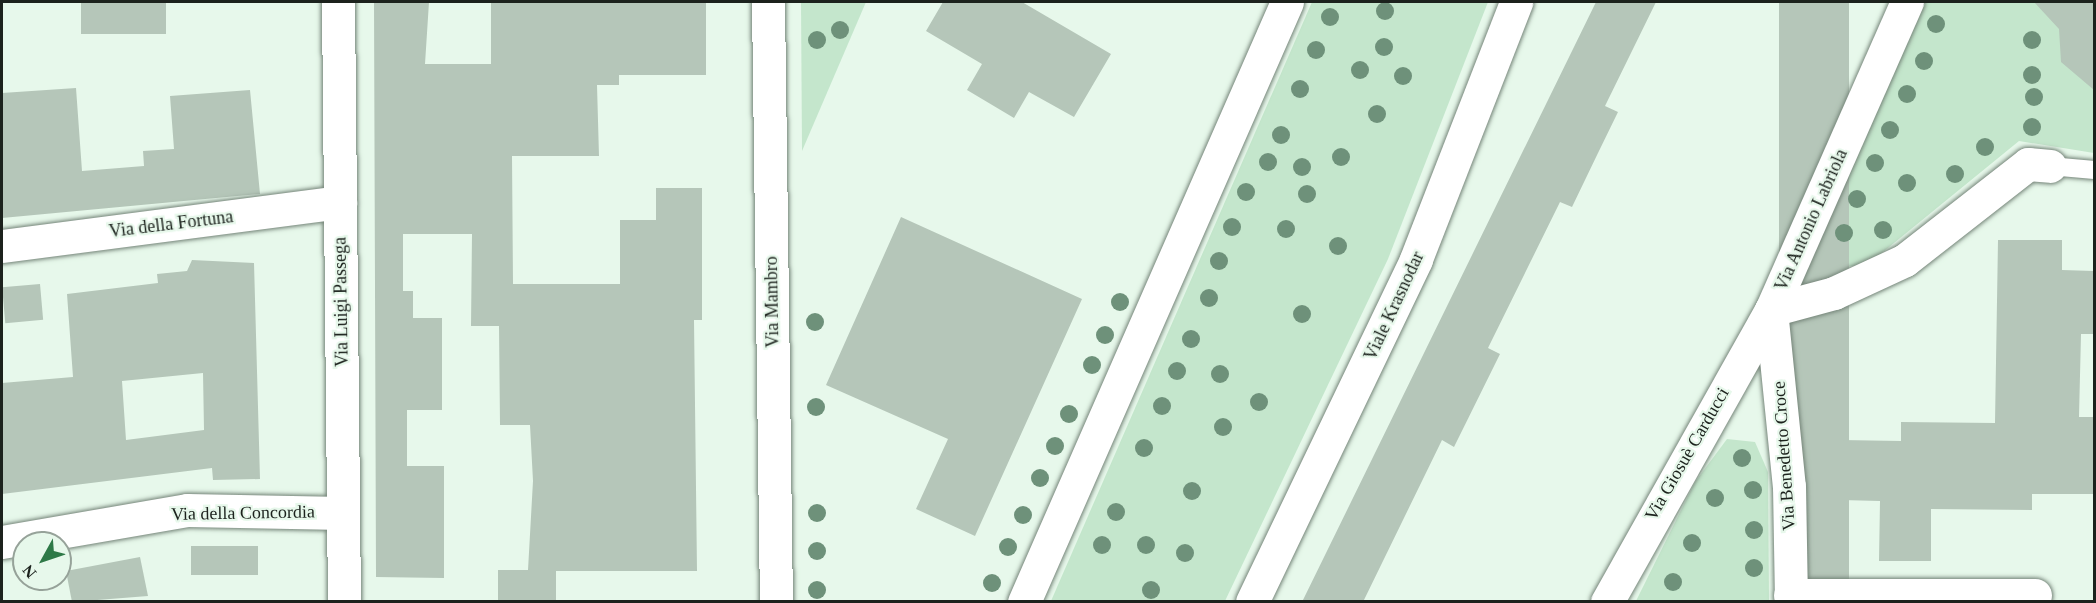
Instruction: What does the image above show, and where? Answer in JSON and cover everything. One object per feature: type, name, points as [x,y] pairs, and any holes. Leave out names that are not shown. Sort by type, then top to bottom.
[{"type":"street","name":"Via Luigi Passega","points":[[338,2],[344,602]]},
{"type":"street","name":"Via Mambro","points":[[768,2],[776,602]]},
{"type":"street","points":[[1024,602],[1287,2]]},
{"type":"street","name":"Viale Krasnodar","points":[[1252,602],[1416,259],[1516,2]]},
{"type":"street","name":"Via Antonio Labriola","points":[[1772,310],[1907,2]]},
{"type":"street","name":"Via Antonio Labriola","points":[[1772,310],[1834,293],[1905,260],[2028,164],[2050,166]]},
{"type":"street","name":"Via della Fortuna","points":[[2,246],[340,202]]},
{"type":"street","name":"Via Benedetto Croce","points":[[1772,310],[1789,486],[1790,598]]},
{"type":"street","name":"Via Giosuè Carducci","points":[[1607,602],[1772,310]]},
{"type":"street","name":"Via della Concordia","points":[[2,542],[187,510],[343,513]]},
{"type":"street","points":[[1790,598],[2035,595]]},
{"type":"lane","points":[[2050,166],[2094,170]]},
{"type":"green space","points":[[801,2],[866,2],[802,151]]},
{"type":"green space","points":[[1312,2],[1488,2],[1388,259],[1225,601],[1051,601]]},
{"type":"green space","points":[[1925,2],[2094,2],[2094,153],[2019,141],[1867,265],[1839,267],[1827,255],[1822,229]]},
{"type":"green space","points":[[1727,439],[1755,442],[1768,472],[1769,601],[1636,601],[1695,482]]},
{"type":"building","points":[[81,2],[166,2],[166,34],[81,34]]},
{"type":"building","points":[[374,2],[429,2],[425,64],[491,64],[491,2],[706,2],[706,75],[619,75],[619,85],[597,85],[599,156],[512,156],[513,284],[620,284],[620,220],[656,220],[656,188],[702,188],[702,320],[694,320],[697,571],[556,571],[556,602],[498,602],[498,570],[528,570],[533,481],[530,425],[500,425],[499,326],[471,326],[472,234],[403,234],[403,291],[413,291],[413,318],[442,318],[442,410],[407,410],[407,466],[444,466],[444,578],[376,577]]},
{"type":"building","points":[[943,2],[1022,2],[1111,54],[1074,117],[1029,92],[1014,118],[967,90],[982,64],[926,31]]},
{"type":"building","points":[[1596,2],[1656,2],[1605,106],[1618,112],[1572,207],[1560,202],[1488,348],[1500,354],[1454,447],[1442,440],[1363,602],[1302,602]]},
{"type":"building","points":[[1779,2],[1849,2],[1849,602],[1779,602]]},
{"type":"building","points":[[2034,2],[2094,2],[2094,90],[2061,62],[2059,29]]},
{"type":"building","points":[[76,88],[82,171],[144,166],[143,151],[174,149],[170,96],[250,90],[260,194],[2,218],[2,93]]},
{"type":"building","points":[[901,217],[1082,299],[975,536],[916,509],[948,439],[826,385]]},
{"type":"building","points":[[1998,240],[2062,240],[2062,270],[2094,271],[2094,334],[2081,334],[2079,417],[2094,417],[2094,494],[2032,494],[2032,510],[1931,509],[1931,561],[1879,561],[1880,501],[1841,500],[1841,440],[1901,441],[1901,422],[1995,423]]},
{"type":"building","points":[[192,260],[254,263],[260,479],[213,480],[212,468],[2,494],[2,383],[73,377],[67,294],[158,283],[157,274],[187,271]],"holes":[[[203,373],[204,430],[126,440],[122,381]]]},
{"type":"building","points":[[40,284],[43,320],[5,323],[2,287]]},
{"type":"building","points":[[191,546],[258,546],[258,575],[191,575]]},
{"type":"building","points":[[140,557],[148,596],[72,602],[70,591],[72,591],[72,570]]}]
